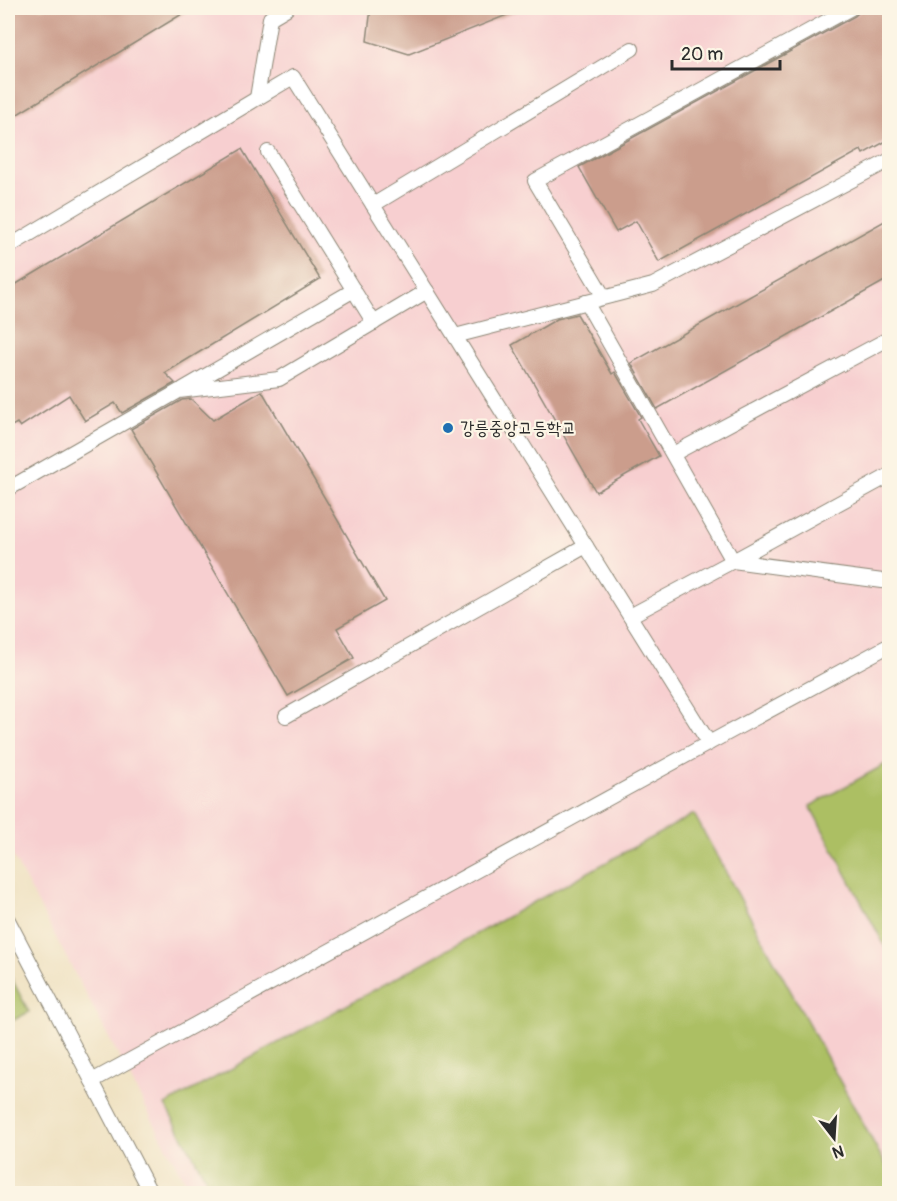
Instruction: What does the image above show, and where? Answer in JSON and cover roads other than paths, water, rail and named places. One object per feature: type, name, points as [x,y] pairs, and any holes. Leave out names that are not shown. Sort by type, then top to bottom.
[{"type":"lane","points":[[257,98],[267,13],[287,8]]},
{"type":"lane","points":[[604,297],[535,181],[851,8]]},
{"type":"lane","points":[[373,205],[632,50]]},
{"type":"lane","points":[[8,247],[293,77],[709,743]]},
{"type":"lane","points":[[268,152],[375,323]]},
{"type":"lane","points":[[455,336],[653,285],[890,160]]},
{"type":"lane","points":[[8,489],[354,290]]},
{"type":"lane","points":[[179,391],[279,379],[428,291]]},
{"type":"lane","points":[[586,302],[733,561]]},
{"type":"lane","points":[[673,454],[890,338]]},
{"type":"lane","points":[[630,616],[890,475]]},
{"type":"lane","points":[[286,716],[586,546]]},
{"type":"lane","points":[[733,561],[890,582]]},
{"type":"lane","points":[[92,1081],[890,645]]},
{"type":"lane","points":[[8,920],[151,1194]]},
{"type":"place","name":"강릉중앙고등학교","points":[[448,428]]}]
